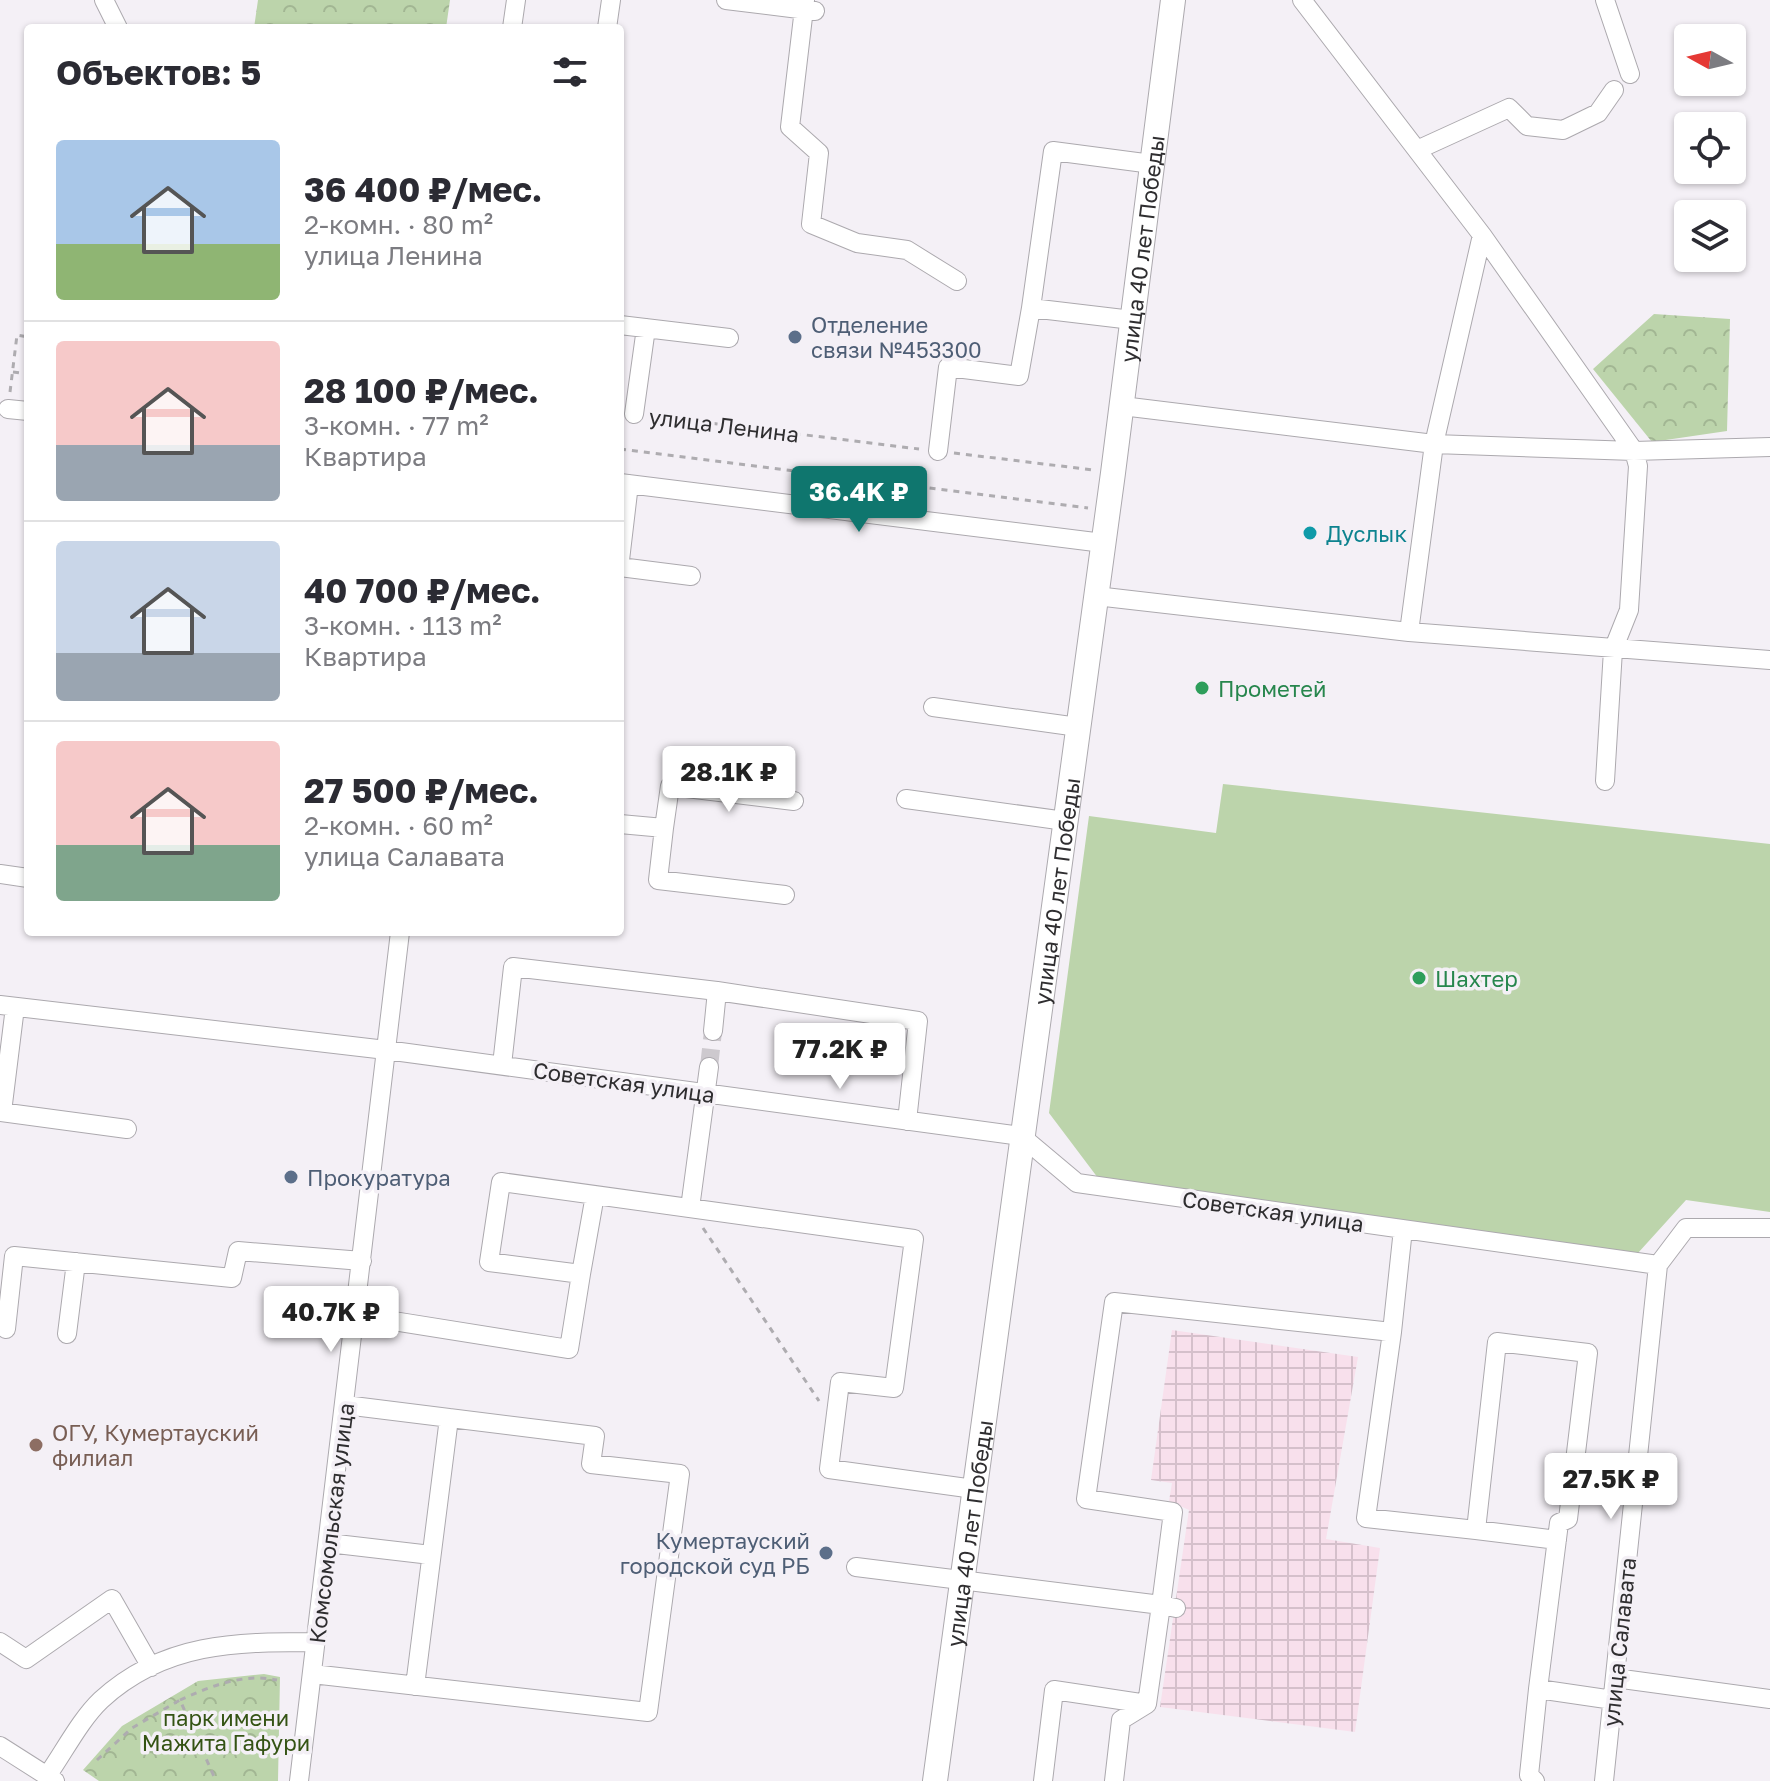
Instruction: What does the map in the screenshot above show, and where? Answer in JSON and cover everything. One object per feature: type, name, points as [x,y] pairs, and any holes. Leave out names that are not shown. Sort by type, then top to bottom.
[{"type":"main road","name":"улица 40 лет Победы","points":[[935,1781],[1122,406],[1173,0]]},
{"type":"street","points":[[104,0],[116,24]]},
{"type":"street","points":[[513,24],[516,0]]},
{"type":"street","points":[[608,24],[611,0]]},
{"type":"street","points":[[726,0],[808,7],[790,127],[819,153],[811,224],[857,243],[907,250],[957,281]]},
{"type":"street","points":[[1302,0],[1482,235],[1634,451],[1638,466],[1629,610],[1613,650],[1605,781]]},
{"type":"street","points":[[1605,0],[1630,74]]},
{"type":"street","points":[[1417,150],[1509,108],[1527,126],[1563,130],[1598,113],[1614,90]]},
{"type":"street","points":[[938,451],[948,367],[1019,376],[1053,151],[1152,164]]},
{"type":"street","points":[[1409,632],[1434,444],[1482,235]]},
{"type":"street","points":[[1031,308],[1132,320]]},
{"type":"street","points":[[624,325],[729,338]]},
{"type":"street","points":[[634,414],[646,328]]},
{"type":"street","points":[[1122,406],[1434,444],[1634,451],[1770,447]]},
{"type":"street","points":[[8,409],[24,411]]},
{"type":"street","points":[[625,483],[1103,543]]},
{"type":"street","points":[[624,568],[691,576]]},
{"type":"street","points":[[1096,596],[1409,632],[1770,660]]},
{"type":"street","points":[[933,707],[1078,727]]},
{"type":"street","points":[[785,895],[658,880],[670,786],[794,801]]},
{"type":"street","points":[[906,799],[1065,821]]},
{"type":"street","points":[[624,824],[664,828]]},
{"type":"street","points":[[0,874],[24,877]]},
{"type":"street","name":"Комсомольская улица","points":[[299,1781],[400,936]]},
{"type":"street","points":[[502,1065],[513,967],[717,991],[918,1021],[907,1121]]},
{"type":"street","points":[[713,1031],[717,991]]},
{"type":"street","points":[[8,1006],[1,1112],[127,1129]]},
{"type":"street","name":"Советская улица","points":[[8,1006],[386,1050],[1021,1136],[1077,1183],[1658,1265]]},
{"type":"street","points":[[690,1208],[709,1067]]},
{"type":"street","points":[[581,1274],[489,1262],[501,1182],[914,1239],[894,1388],[840,1382],[829,1469],[974,1489]]},
{"type":"street","points":[[356,1315],[569,1349],[595,1195]]},
{"type":"street","points":[[1658,1265],[1686,1228],[1770,1228]]},
{"type":"street","points":[[1403,1229],[1366,1518],[1557,1540]]},
{"type":"street","points":[[6,1329],[14,1256],[232,1278],[238,1251],[362,1261]]},
{"type":"street","points":[[67,1334],[76,1262]]},
{"type":"street","name":"улица Салавата","points":[[1604,1781],[1658,1265]]},
{"type":"street","points":[[1114,1781],[1121,1720],[1147,1704],[1169,1606],[1173,1512],[1086,1499],[1114,1302],[1392,1332]]},
{"type":"street","points":[[1476,1530],[1497,1342],[1588,1353],[1568,1519],[1559,1523],[1538,1689],[1529,1775],[1535,1781]]},
{"type":"street","points":[[312,1674],[648,1712],[680,1474],[591,1464],[595,1436],[345,1405]]},
{"type":"street","points":[[415,1686],[449,1418]]},
{"type":"street","points":[[328,1543],[431,1555]]},
{"type":"street","points":[[856,1567],[1169,1606]]},
{"type":"street","points":[[0,1642],[26,1659],[112,1599],[151,1667]]},
{"type":"street","points":[[0,1746],[51,1778],[100,1701],[163,1659],[231,1642],[316,1642]]},
{"type":"street","points":[[1615,1678],[1770,1699]]},
{"type":"street","points":[[1538,1689],[1613,1700]]},
{"type":"street","points":[[1043,1781],[1054,1690],[1147,1704]]},
{"type":"path","points":[[8,409],[17,335],[24,336]]},
{"type":"path","points":[[13,372],[24,373]]},
{"type":"path","name":"улица Ленина","points":[[634,414],[1113,473]]},
{"type":"path","points":[[624,450],[1107,511]]},
{"type":"path","points":[[690,1208],[834,1425]]},
{"type":"path","points":[[97,1760],[132,1728],[180,1700],[220,1682],[264,1678],[277,1680]]},
{"type":"path","points":[[180,1700],[216,1781]]},
{"type":"shaded area","points":[[1172,1330],[1358,1357],[1326,1539],[1380,1548],[1355,1732],[1160,1707],[1189,1510],[1169,1501],[1172,1483],[1151,1480]]},
{"type":"green space","points":[[258,0],[450,0],[447,24],[255,24]]},
{"type":"green space","points":[[1654,314],[1730,319],[1727,431],[1652,442],[1593,369]]},
{"type":"green space","name":"Шахтер","points":[[1223,784],[1770,844],[1770,1212],[1686,1200],[1638,1253],[1101,1182],[1049,1113],[1089,816],[1216,833]]},
{"type":"green space","name":"парк имени Мажита Гафури","points":[[264,1674],[280,1677],[278,1781],[99,1781],[83,1770],[122,1726],[198,1681]]},
{"type":"tunnel","points":[[709,1067],[713,1031]]},
{"type":"place","name":"Отделение связи №453300","points":[[795,337]]},
{"type":"place","name":"Дуслык","points":[[1310,533]]},
{"type":"place","name":"Прометей","points":[[1202,688]]},
{"type":"place","name":"Шахтер","points":[[1419,978]]},
{"type":"place","name":"Прокуратура","points":[[291,1177]]},
{"type":"place","name":"ОГУ, Кумертауский филиал","points":[[36,1445]]},
{"type":"place","name":"Кумертауский городской суд РБ","points":[[826,1553]]}]
